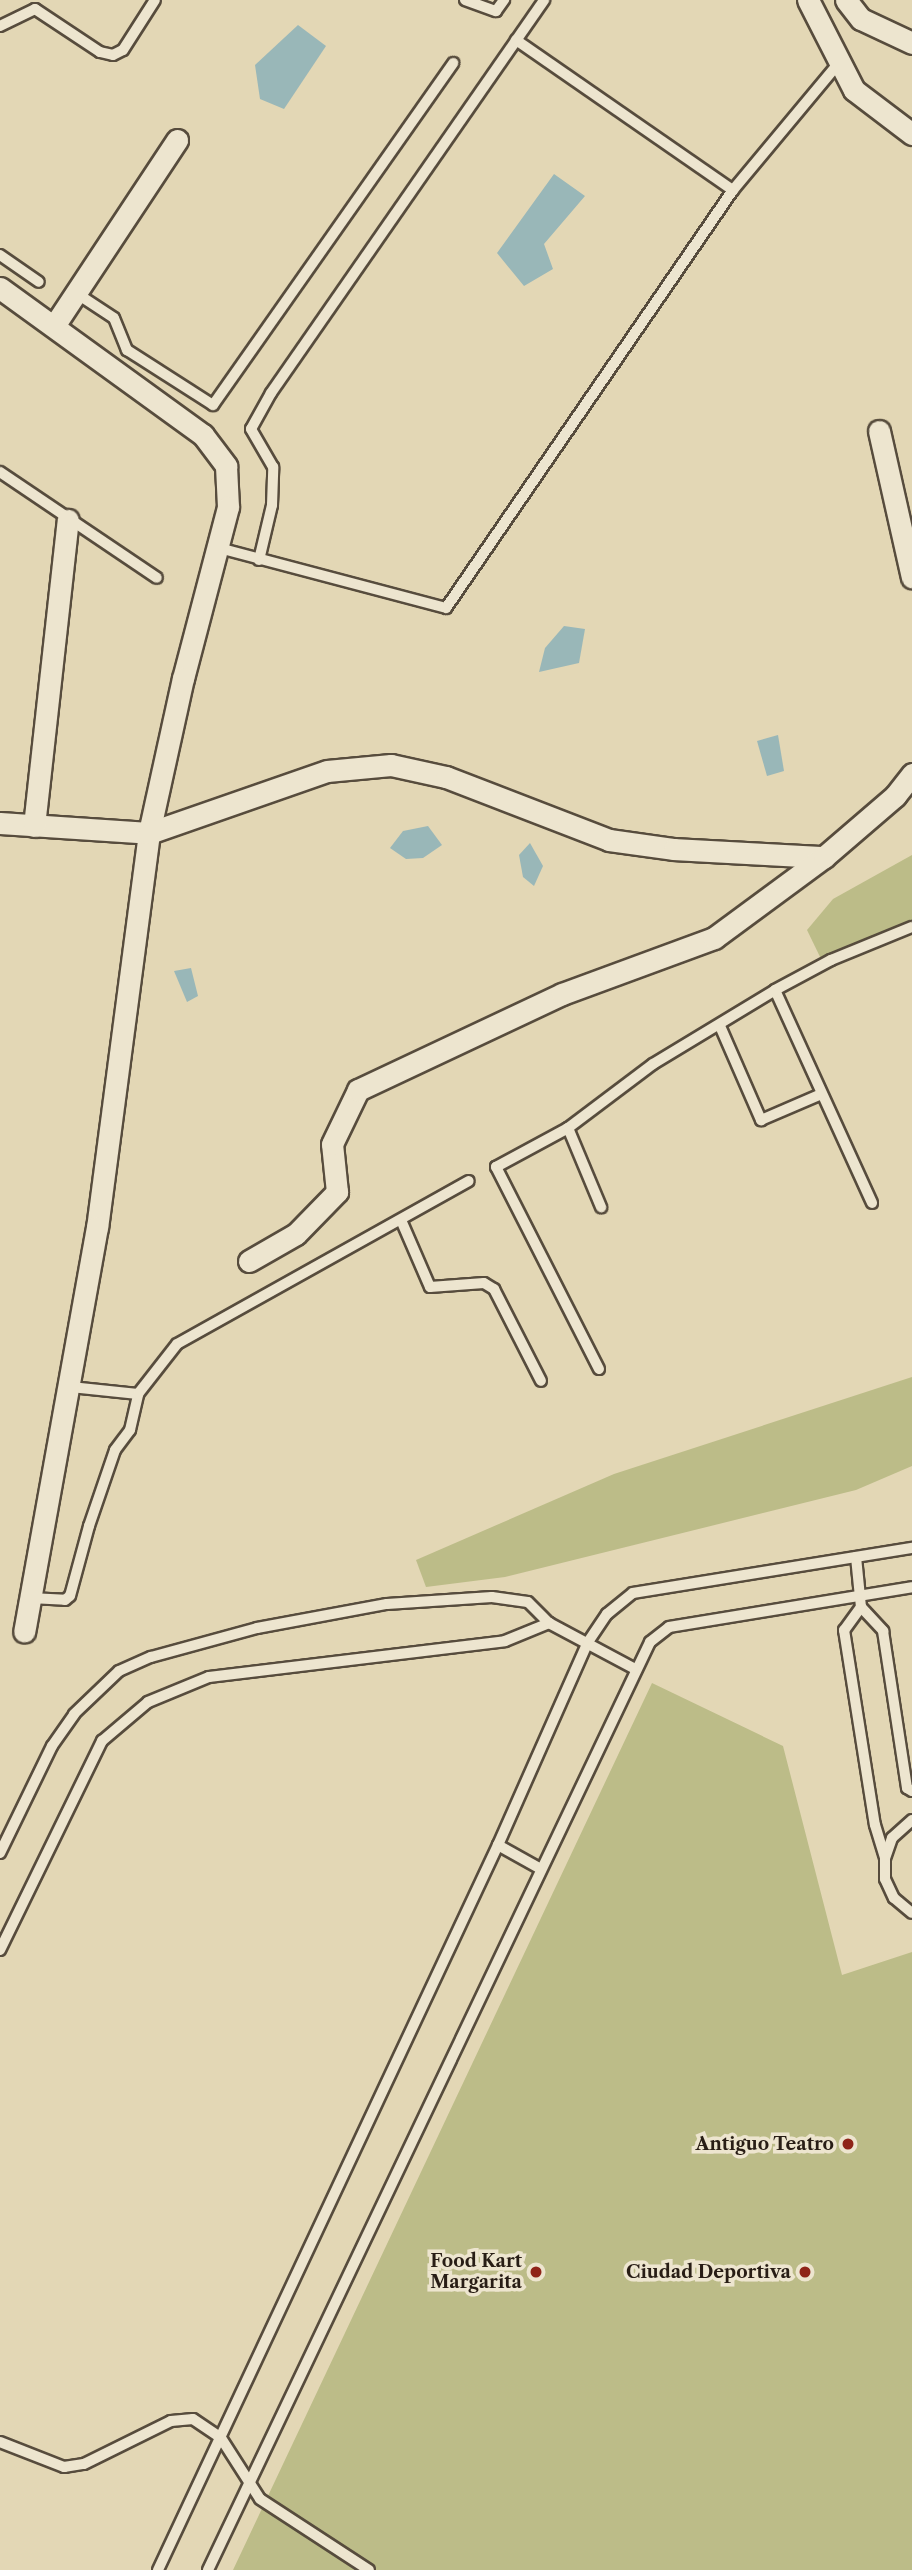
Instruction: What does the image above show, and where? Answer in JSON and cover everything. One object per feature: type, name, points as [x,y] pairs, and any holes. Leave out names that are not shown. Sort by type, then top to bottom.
[{"type":"street","points":[[808,0],[837,65],[854,90],[912,134]]},
{"type":"street","points":[[846,0],[861,19],[912,43]]},
{"type":"street","points":[[54,326],[177,140]]},
{"type":"street","points":[[0,288],[203,435],[226,466],[228,507],[183,678],[149,833],[71,1387],[24,1630]]},
{"type":"street","points":[[879,431],[912,577]]},
{"type":"street","points":[[34,826],[68,520]]},
{"type":"street","points":[[0,823],[149,833],[327,771],[391,765],[446,776],[610,840],[674,849],[824,856]]},
{"type":"street","points":[[249,1261],[296,1234],[338,1192],[332,1144],[358,1090],[562,994],[714,938],[824,856],[895,796],[912,774]]},
{"type":"lane","points":[[0,26],[35,9],[100,52],[113,55],[123,50],[155,0]]},
{"type":"lane","points":[[465,0],[496,11],[504,0]]},
{"type":"lane","points":[[259,559],[272,505],[273,467],[251,429],[271,393],[544,0]]},
{"type":"lane","points":[[516,40],[733,190]]},
{"type":"lane","points":[[76,293],[114,317],[127,351],[213,405],[453,63]]},
{"type":"lane","points":[[219,548],[446,608],[733,190],[837,65]]},
{"type":"lane","points":[[0,255],[39,282]]},
{"type":"lane","points":[[0,472],[156,578]]},
{"type":"lane","points":[[599,1369],[496,1167],[568,1128],[653,1064],[720,1026],[775,990],[831,960],[912,927]]},
{"type":"lane","points":[[775,990],[819,1095],[872,1203]]},
{"type":"lane","points":[[720,1026],[761,1120],[819,1095]]},
{"type":"lane","points":[[568,1128],[601,1207]]},
{"type":"lane","points":[[30,1598],[65,1600],[71,1596],[89,1526],[115,1450],[130,1430],[138,1394],[177,1344],[469,1181]]},
{"type":"lane","points":[[401,1220],[430,1287],[484,1283],[494,1289],[541,1381]]},
{"type":"lane","points":[[71,1387],[138,1394]]},
{"type":"lane","points":[[158,2570],[498,1845],[588,1642],[607,1614],[633,1594],[912,1548]]},
{"type":"lane","points":[[856,1557],[861,1607],[883,1631],[907,1788],[912,1791]]},
{"type":"lane","points":[[208,2570],[539,1868],[650,1642],[669,1627],[912,1587]]},
{"type":"lane","points":[[0,1853],[52,1746],[74,1714],[119,1671],[151,1657],[257,1629],[387,1604],[492,1597],[528,1602],[549,1623],[635,1669]]},
{"type":"lane","points":[[861,1607],[844,1630],[874,1825],[885,1858],[885,1879],[894,1898],[912,1913]]},
{"type":"lane","points":[[0,1950],[102,1741],[148,1702],[209,1677],[505,1641],[549,1623]]},
{"type":"lane","points":[[885,1858],[892,1838],[912,1820]]},
{"type":"lane","points":[[498,1845],[539,1868]]},
{"type":"lane","points":[[0,2442],[64,2467],[85,2464],[171,2421],[193,2419],[221,2438],[248,2485],[260,2500],[369,2570]]},
{"type":"green space","points":[[912,855],[912,928],[823,963],[807,930],[833,899]]},
{"type":"green space","points":[[912,1377],[912,1466],[856,1490],[505,1577],[426,1587],[416,1560],[614,1474]]},
{"type":"green space","name":"Food Kart Margarita","points":[[652,1683],[783,1746],[842,1975],[912,1952],[912,2570],[233,2570]]},
{"type":"water","points":[[298,25],[326,46],[284,109],[260,99],[255,65]]},
{"type":"water","points":[[554,174],[585,196],[544,244],[553,269],[524,286],[497,253]]},
{"type":"water","points":[[564,626],[585,629],[579,663],[539,672],[545,648]]},
{"type":"water","points":[[778,735],[784,771],[767,776],[757,741]]},
{"type":"water","points":[[428,826],[442,845],[423,858],[406,859],[390,848],[403,831]]},
{"type":"water","points":[[530,843],[543,866],[534,886],[523,877],[519,855]]},
{"type":"water","points":[[191,968],[198,996],[187,1002],[174,971]]},
{"type":"place","name":"Antiguo Teatro","points":[[848,2144]]},
{"type":"place","name":"Food Kart Margarita","points":[[536,2272]]},
{"type":"place","name":"Ciudad Deportiva","points":[[805,2272]]}]
